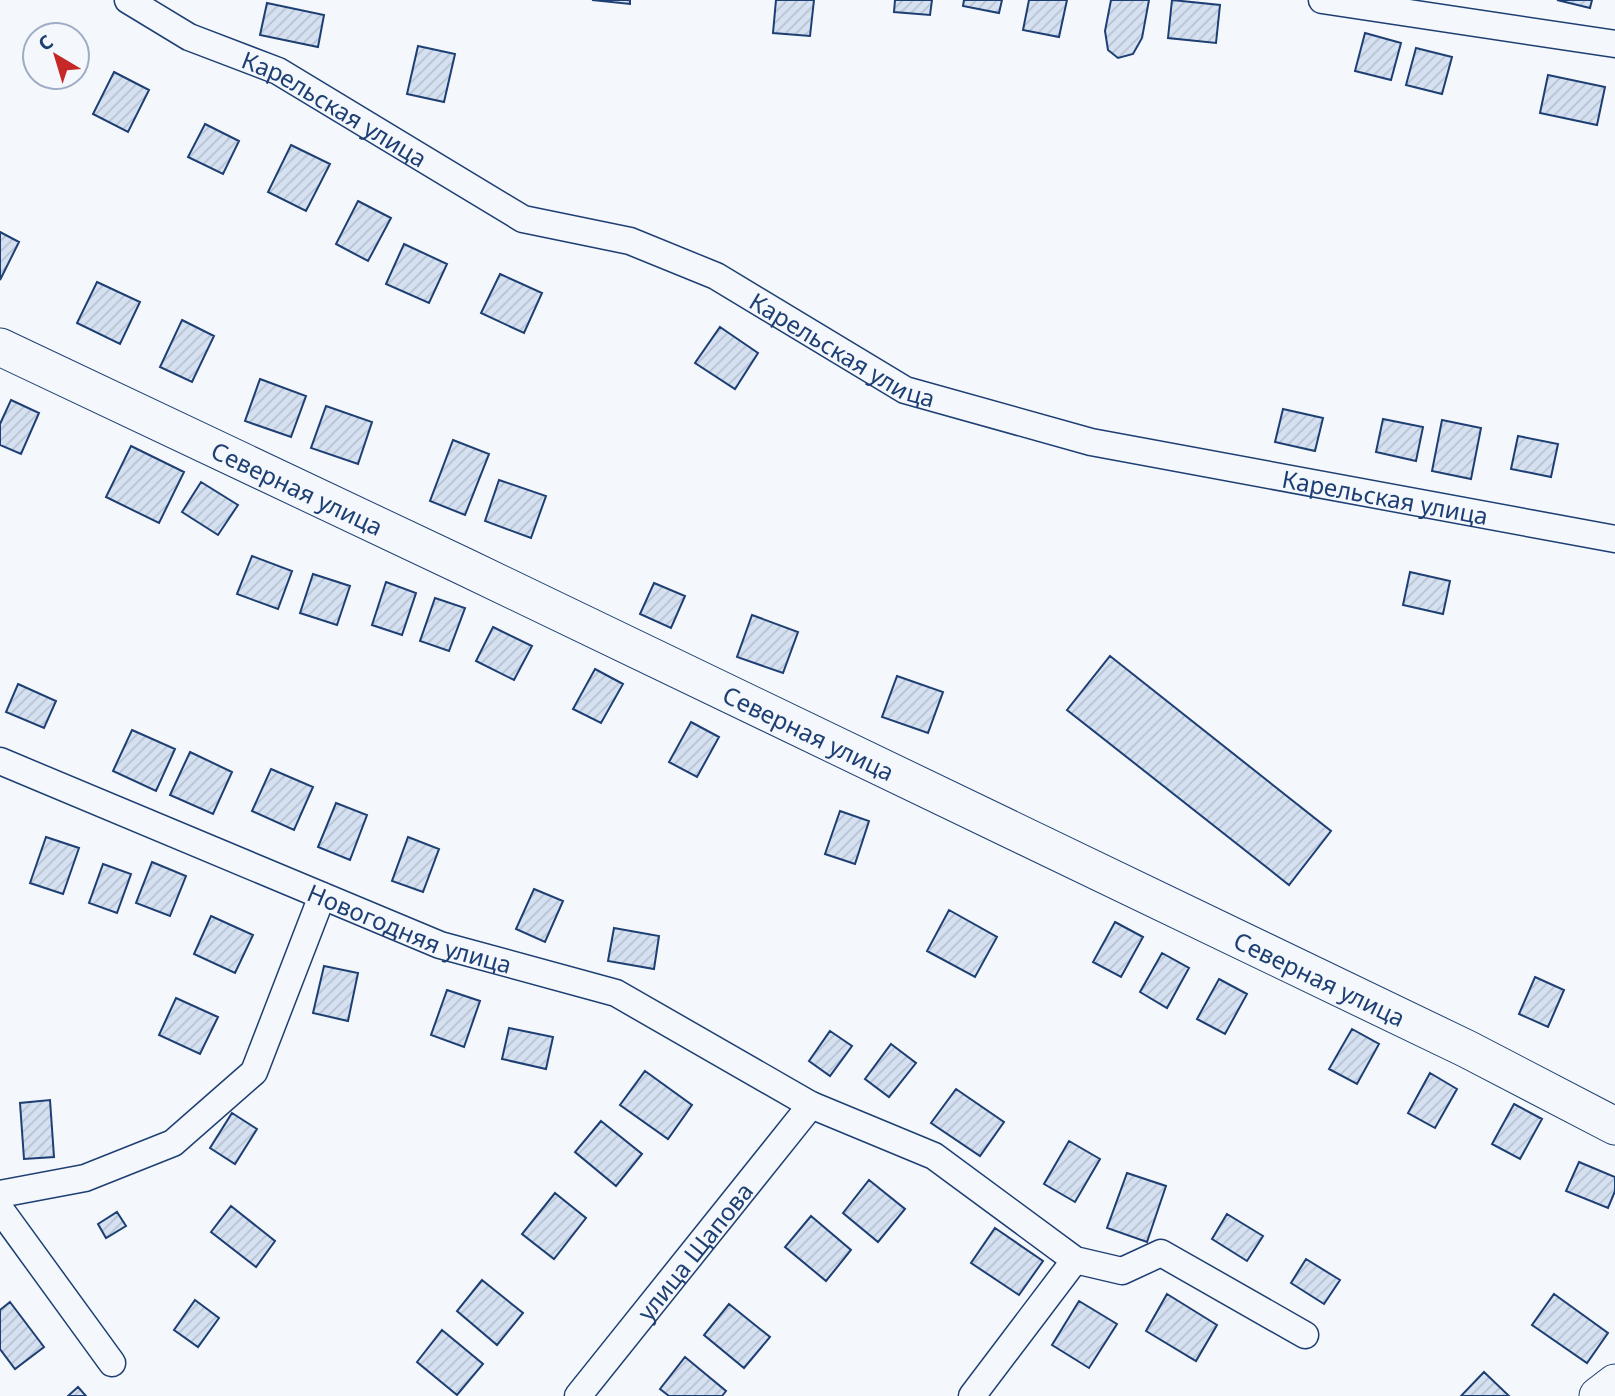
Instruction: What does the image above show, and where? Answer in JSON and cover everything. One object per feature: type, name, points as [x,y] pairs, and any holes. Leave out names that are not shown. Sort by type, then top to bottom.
[{"type":"main road","name":"Северная улица","points":[[0,348],[463,566],[1308,973],[1615,1126]]},
{"type":"main road","points":[[1598,1396],[1615,1383]]},
{"type":"street","name":"Карельская улица","points":[[128,0],[189,37],[278,71],[523,219],[630,241],[716,276],[905,390],[1091,442],[1615,539]]},
{"type":"street","points":[[1322,0],[1615,44]]},
{"type":"street","name":"Новогодняя улица","points":[[0,761],[440,945],[616,993],[811,1105],[934,1156],[1075,1260]]},
{"type":"street","points":[[0,1194],[85,1178],[173,1143],[254,1072],[321,896]]},
{"type":"street","name":"улица Щапова","points":[[578,1396],[811,1105]]},
{"type":"street","points":[[0,1209],[113,1363]]},
{"type":"street","points":[[972,1396],[1075,1260],[1122,1271],[1161,1253],[1305,1335]]},
{"type":"building","points":[[592,0],[630,0],[630,4]]},
{"type":"building","points":[[776,0],[814,0],[810,36],[773,33]]},
{"type":"building","points":[[895,0],[932,0],[930,15],[894,12]]},
{"type":"building","points":[[964,0],[1002,0],[999,13],[963,6]]},
{"type":"building","points":[[1029,0],[1067,0],[1059,37],[1023,30]]},
{"type":"building","points":[[1111,0],[1149,0],[1142,38],[1133,54],[1118,58],[1108,50],[1105,31]]},
{"type":"building","points":[[1172,0],[1220,5],[1216,43],[1168,38]]},
{"type":"building","points":[[1557,0],[1592,0],[1590,8]]},
{"type":"building","points":[[267,3],[324,15],[318,47],[260,35]]},
{"type":"building","points":[[1365,33],[1401,43],[1391,80],[1355,71]]},
{"type":"building","points":[[418,46],[455,54],[444,102],[407,94]]},
{"type":"building","points":[[1416,48],[1452,57],[1442,94],[1406,85]]},
{"type":"building","points":[[114,72],[149,90],[128,132],[93,114]]},
{"type":"building","points":[[1548,75],[1605,87],[1597,125],[1540,113]]},
{"type":"building","points":[[205,124],[239,141],[223,174],[188,157]]},
{"type":"building","points":[[291,145],[330,164],[306,211],[268,192]]},
{"type":"building","points":[[358,201],[391,218],[368,261],[336,244]]},
{"type":"building","points":[[0,232],[19,242],[0,280]]},
{"type":"building","points":[[404,244],[447,264],[429,303],[386,284]]},
{"type":"building","points":[[500,274],[542,293],[524,333],[481,313]]},
{"type":"building","points":[[97,282],[140,302],[120,344],[77,323]]},
{"type":"building","points":[[182,320],[214,336],[192,382],[160,367]]},
{"type":"building","points":[[720,327],[758,353],[735,389],[695,363]]},
{"type":"building","points":[[260,379],[306,396],[291,437],[245,421]]},
{"type":"building","points":[[11,400],[39,413],[21,454],[0,445],[0,424]]},
{"type":"building","points":[[326,406],[372,422],[358,464],[311,448]]},
{"type":"building","points":[[1283,409],[1323,418],[1315,451],[1275,442]]},
{"type":"building","points":[[1383,419],[1423,427],[1416,461],[1376,452]]},
{"type":"building","points":[[1442,420],[1481,428],[1471,479],[1432,471]]},
{"type":"building","points":[[1518,436],[1558,444],[1551,477],[1511,469]]},
{"type":"building","points":[[453,440],[489,454],[465,515],[430,501]]},
{"type":"building","points":[[131,446],[184,472],[159,523],[106,497]]},
{"type":"building","points":[[499,480],[546,496],[531,538],[485,521]]},
{"type":"building","points":[[201,482],[238,505],[218,535],[182,512]]},
{"type":"building","points":[[252,556],[292,571],[278,609],[237,594]]},
{"type":"building","points":[[1410,572],[1450,581],[1443,614],[1403,605]]},
{"type":"building","points":[[313,574],[350,586],[337,625],[300,613]]},
{"type":"building","points":[[386,582],[416,593],[402,635],[372,625]]},
{"type":"building","points":[[654,583],[685,596],[671,628],[640,614]]},
{"type":"building","points":[[435,598],[465,608],[449,651],[420,641]]},
{"type":"building","points":[[752,615],[798,632],[783,673],[737,657]]},
{"type":"building","points":[[493,627],[532,646],[514,680],[476,661]]},
{"type":"building","points":[[1110,656],[1331,831],[1289,885],[1067,710]]},
{"type":"building","points":[[595,669],[623,684],[601,723],[573,709]]},
{"type":"building","points":[[897,676],[943,692],[928,733],[882,717]]},
{"type":"building","points":[[18,684],[56,701],[44,728],[6,712]]},
{"type":"building","points":[[691,722],[719,737],[697,777],[669,762]]},
{"type":"building","points":[[132,730],[175,749],[156,791],[113,771]]},
{"type":"building","points":[[190,752],[232,772],[213,814],[170,795]]},
{"type":"building","points":[[271,769],[313,787],[294,830],[252,811]]},
{"type":"building","points":[[336,803],[367,815],[350,860],[318,847]]},
{"type":"building","points":[[840,811],[869,821],[855,864],[825,854]]},
{"type":"building","points":[[46,837],[79,848],[63,894],[30,883]]},
{"type":"building","points":[[408,837],[439,849],[423,892],[392,881]]},
{"type":"building","points":[[152,862],[186,876],[170,916],[136,903]]},
{"type":"building","points":[[103,864],[131,874],[117,913],[89,903]]},
{"type":"building","points":[[534,889],[563,901],[545,942],[516,929]]},
{"type":"building","points":[[949,910],[997,937],[975,977],[927,951]]},
{"type":"building","points":[[211,916],[253,935],[235,973],[194,954]]},
{"type":"building","points":[[1115,922],[1143,937],[1121,977],[1093,962]]},
{"type":"building","points":[[614,928],[659,936],[654,969],[608,961]]},
{"type":"building","points":[[1162,953],[1189,968],[1167,1008],[1140,992]]},
{"type":"building","points":[[324,966],[358,973],[348,1021],[313,1013]]},
{"type":"building","points":[[1535,977],[1564,990],[1548,1027],[1519,1014]]},
{"type":"building","points":[[1219,979],[1247,994],[1225,1034],[1197,1019]]},
{"type":"building","points":[[447,990],[480,1001],[464,1047],[431,1035]]},
{"type":"building","points":[[176,998],[218,1017],[200,1054],[159,1035]]},
{"type":"building","points":[[509,1028],[553,1037],[546,1069],[502,1059]]},
{"type":"building","points":[[1352,1029],[1379,1044],[1357,1084],[1329,1069]]},
{"type":"building","points":[[830,1031],[852,1046],[830,1076],[809,1061]]},
{"type":"building","points":[[891,1044],[916,1063],[889,1097],[865,1079]]},
{"type":"building","points":[[645,1071],[692,1105],[668,1139],[620,1105]]},
{"type":"building","points":[[1430,1073],[1457,1089],[1435,1128],[1408,1113]]},
{"type":"building","points":[[956,1089],[1004,1122],[980,1156],[931,1123]]},
{"type":"building","points":[[50,1100],[54,1157],[24,1159],[20,1103]]},
{"type":"building","points":[[1514,1104],[1542,1119],[1520,1159],[1492,1144]]},
{"type":"building","points":[[232,1113],[257,1129],[235,1164],[210,1148]]},
{"type":"building","points":[[601,1121],[642,1154],[616,1186],[575,1152]]},
{"type":"building","points":[[1069,1141],[1100,1159],[1075,1202],[1044,1184]]},
{"type":"building","points":[[1579,1162],[1615,1177],[1615,1191],[1608,1208],[1566,1191]]},
{"type":"building","points":[[1127,1173],[1166,1186],[1147,1242],[1107,1228]]},
{"type":"building","points":[[869,1180],[905,1209],[878,1242],[843,1213]]},
{"type":"building","points":[[555,1193],[586,1218],[554,1259],[522,1234]]},
{"type":"building","points":[[231,1206],[275,1241],[256,1267],[211,1232]]},
{"type":"building","points":[[117,1212],[126,1226],[106,1238],[98,1224]]},
{"type":"building","points":[[1227,1214],[1263,1236],[1247,1261],[1212,1239]]},
{"type":"building","points":[[811,1216],[851,1250],[826,1281],[785,1247]]},
{"type":"building","points":[[995,1228],[1043,1261],[1019,1295],[971,1263]]},
{"type":"building","points":[[1306,1259],[1340,1280],[1324,1304],[1291,1283]]},
{"type":"building","points":[[482,1280],[523,1313],[497,1345],[457,1311]]},
{"type":"building","points":[[1167,1294],[1217,1325],[1196,1361],[1146,1331]]},
{"type":"building","points":[[1554,1294],[1608,1333],[1587,1363],[1532,1325]]},
{"type":"building","points":[[195,1300],[219,1318],[198,1347],[174,1330]]},
{"type":"building","points":[[1079,1301],[1117,1324],[1089,1368],[1052,1345]]},
{"type":"building","points":[[10,1302],[44,1347],[15,1369],[0,1349],[0,1310]]},
{"type":"building","points":[[729,1304],[770,1337],[744,1368],[704,1335]]},
{"type":"building","points":[[442,1330],[483,1364],[457,1395],[417,1362]]},
{"type":"building","points":[[685,1357],[726,1391],[722,1396],[669,1396],[660,1389]]},
{"type":"building","points":[[1484,1372],[1509,1396],[1461,1396]]},
{"type":"building","points":[[78,1387],[86,1396],[68,1396]]}]
